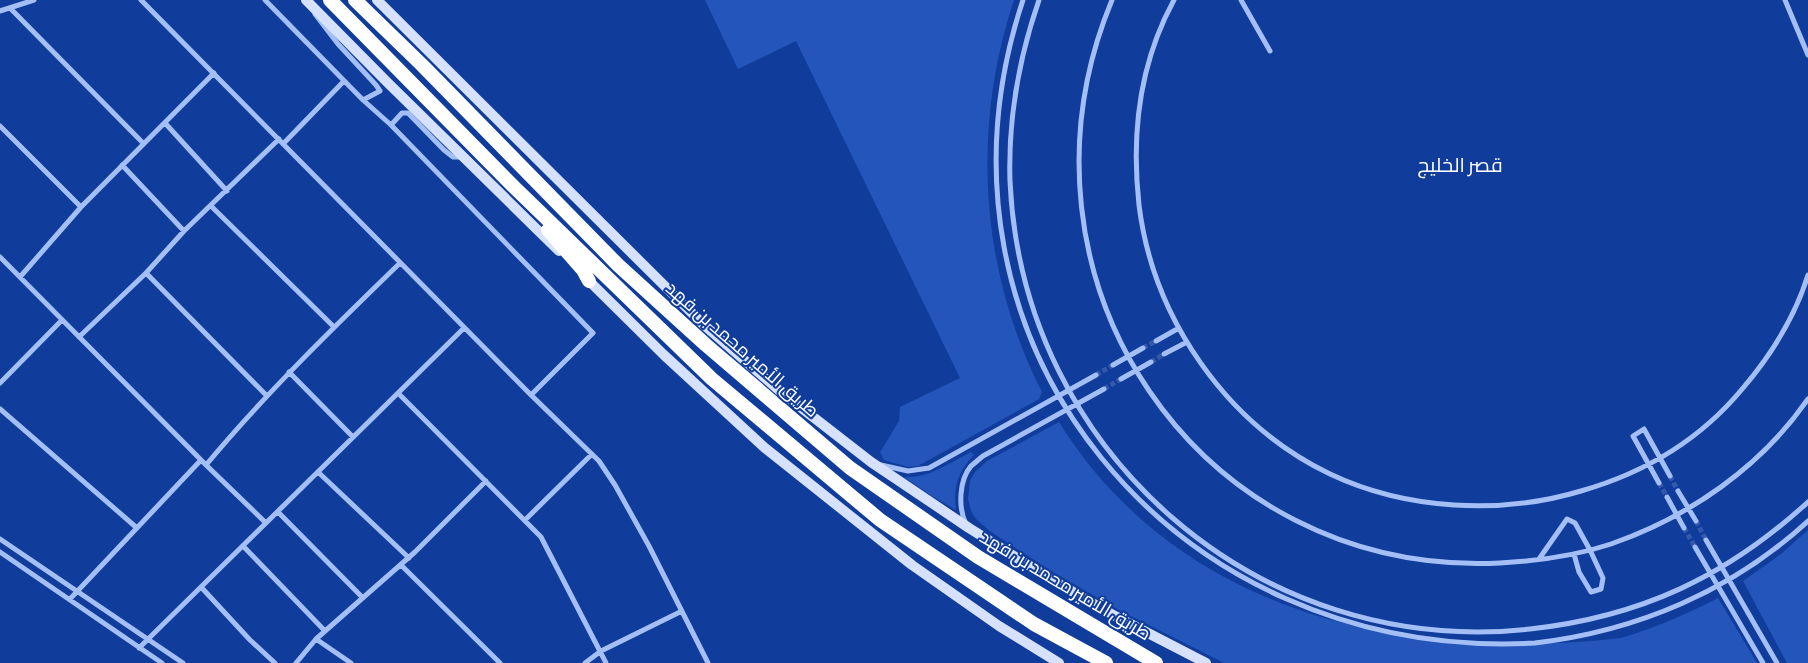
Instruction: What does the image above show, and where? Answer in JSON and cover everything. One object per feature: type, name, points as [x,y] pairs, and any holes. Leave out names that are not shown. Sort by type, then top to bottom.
[{"type":"highway","name":"طريق الأمير محمد بن فهد","points":[[330,0],[527,199],[712,379],[880,520],[1034,624],[1106,663]]},
{"type":"highway","name":"طريق الأمير محمد بن فهد","points":[[355,0],[618,265],[706,345],[850,468],[978,557],[1156,663]]},
{"type":"highway","points":[[527,199],[534,214],[583,270],[589,281]]},
{"type":"main road","points":[[306,0],[664,355],[765,448],[912,565],[999,626],[1059,663]]},
{"type":"main road","points":[[377,0],[704,325],[781,392],[871,462],[969,528],[1066,588],[1206,663]]},
{"type":"street","points":[[0,12],[34,0]]},
{"type":"street","points":[[141,0],[464,328],[592,454],[628,506],[708,663]]},
{"type":"street","points":[[265,0],[363,100],[391,125],[593,334],[531,395]]},
{"type":"street","points":[[306,0],[338,44],[376,85],[380,92],[363,100]]},
{"type":"street","points":[[1023,0],[1002,82],[996,130],[996,184],[1001,236],[1014,298],[1035,355],[1060,405],[1070,419]]},
{"type":"street","points":[[1038,0],[1016,84],[1011,131],[1010,183],[1015,234],[1028,294],[1048,349],[1077,404],[1101,441],[1156,504],[1197,538],[1234,563],[1276,587],[1323,606],[1375,622],[1404,627],[1464,632],[1560,626],[1615,614],[1674,593],[1723,567],[1766,538],[1808,502]]},
{"type":"street","points":[[1112,0],[1096,45],[1084,95],[1079,136],[1078,179],[1083,224],[1094,275],[1108,316],[1136,370],[1172,421],[1203,454],[1250,492],[1306,526],[1368,549],[1414,559],[1480,564],[1539,559],[1590,550],[1646,530],[1689,508],[1725,484],[1774,441],[1808,399]]},
{"type":"street","points":[[1174,0],[1157,36],[1139,105],[1135,158],[1141,216],[1150,259],[1162,295],[1179,328],[1207,372],[1224,392],[1268,434],[1301,457],[1331,474],[1385,493],[1423,501],[1464,506],[1510,505],[1563,497],[1623,477],[1649,464],[1691,438],[1713,420],[1756,373],[1774,347],[1797,303],[1808,275]]},
{"type":"street","points":[[1241,0],[1270,51]]},
{"type":"street","points":[[1785,0],[1808,55]]},
{"type":"street","points":[[10,8],[143,143]]},
{"type":"street","points":[[20,277],[81,207],[214,73]]},
{"type":"street","points":[[79,337],[146,272],[184,231],[281,142],[344,80]]},
{"type":"street","points":[[391,125],[402,113],[408,113],[434,141],[453,157],[463,157]]},
{"type":"street","points":[[165,123],[227,190]]},
{"type":"street","points":[[0,126],[81,207]]},
{"type":"street","points":[[122,165],[184,231]]},
{"type":"street","points":[[211,206],[334,327]]},
{"type":"street","points":[[0,257],[266,523]]},
{"type":"street","points":[[206,465],[289,372],[400,263]]},
{"type":"street","points":[[146,272],[267,396]]},
{"type":"street","points":[[0,383],[62,320]]},
{"type":"street","points":[[139,648],[464,328]]},
{"type":"street","points":[[1156,341],[1179,328]]},
{"type":"street","points":[[1164,354],[1188,342]]},
{"type":"street","points":[[1113,365],[1143,348]]},
{"type":"street","points":[[1121,379],[1151,362]]},
{"type":"street","points":[[289,372],[353,437]]},
{"type":"street","points":[[969,528],[962,514],[962,499],[964,479],[970,467],[983,456],[1060,405],[1069,390],[1096,375]]},
{"type":"street","points":[[871,462],[908,472],[929,468],[1060,405],[1077,404],[1104,388]]},
{"type":"street","points":[[398,393],[541,537],[606,663]]},
{"type":"street","points":[[0,409],[137,528]]},
{"type":"street","points":[[1659,483],[1633,436],[1644,429],[1670,476]]},
{"type":"street","points":[[1080,436],[1108,474]]},
{"type":"street","points":[[525,520],[592,454]]},
{"type":"street","points":[[70,599],[202,460]]},
{"type":"street","points":[[318,472],[409,558]]},
{"type":"street","points":[[296,663],[316,639],[409,558],[486,481]]},
{"type":"street","points":[[1678,491],[1696,522]]},
{"type":"street","points":[[1667,497],[1684,528]]},
{"type":"street","points":[[278,512],[363,598]]},
{"type":"street","points":[[1539,559],[1567,519],[1575,523],[1590,550],[1603,578],[1601,589],[1591,592],[1579,572],[1574,554]]},
{"type":"street","points":[[1481,646],[1562,640],[1619,628],[1680,606],[1730,579],[1774,550],[1808,521]]},
{"type":"street","points":[[0,539],[183,663]]},
{"type":"street","points":[[1706,540],[1777,663]]},
{"type":"street","points":[[243,546],[325,631]]},
{"type":"street","points":[[1695,546],[1763,663]]},
{"type":"street","points":[[0,552],[162,663]]},
{"type":"street","points":[[401,565],[500,663]]},
{"type":"street","points":[[201,587],[274,663]]},
{"type":"street","points":[[585,663],[600,651],[682,611]]},
{"type":"street","points":[[316,639],[351,663]]},
{"type":"street","points":[[1402,641],[1417,642]]},
{"type":"shaded area","points":[[705,0],[1014,0],[1000,49],[992,99],[988,149],[989,199],[995,249],[1005,298],[1021,346],[1042,392],[1039,399],[918,466],[908,467],[884,460],[880,452],[899,421],[900,407],[960,378],[796,41],[738,69]]},
{"type":"shaded area","points":[[1059,422],[1108,487],[1166,540],[1232,581],[1303,611],[1379,631],[1458,642],[1539,644],[1621,638],[1671,620],[1718,598],[1757,663],[1224,663],[1119,610],[1053,572],[991,532],[976,519],[971,511],[968,499],[970,481],[975,472],[987,461]]},
{"type":"shaded area","points":[[971,452],[974,455],[960,473],[956,487],[956,510],[904,477],[913,477],[931,472]]},
{"type":"shaded area","points":[[1808,530],[1808,663],[1787,663],[1743,581],[1781,554]]},
{"type":"tunnel","points":[[1143,348],[1156,341]]},
{"type":"tunnel","points":[[1151,362],[1164,354]]},
{"type":"tunnel","points":[[1096,375],[1113,365]]},
{"type":"tunnel","points":[[1104,389],[1121,379]]},
{"type":"tunnel","points":[[1670,476],[1678,491]]},
{"type":"tunnel","points":[[1659,483],[1667,497]]},
{"type":"tunnel","points":[[1696,521],[1706,540]]},
{"type":"tunnel","points":[[1684,528],[1695,547]]},
{"type":"district","name":"قصر الخليج","points":[[1460,166]]}]
